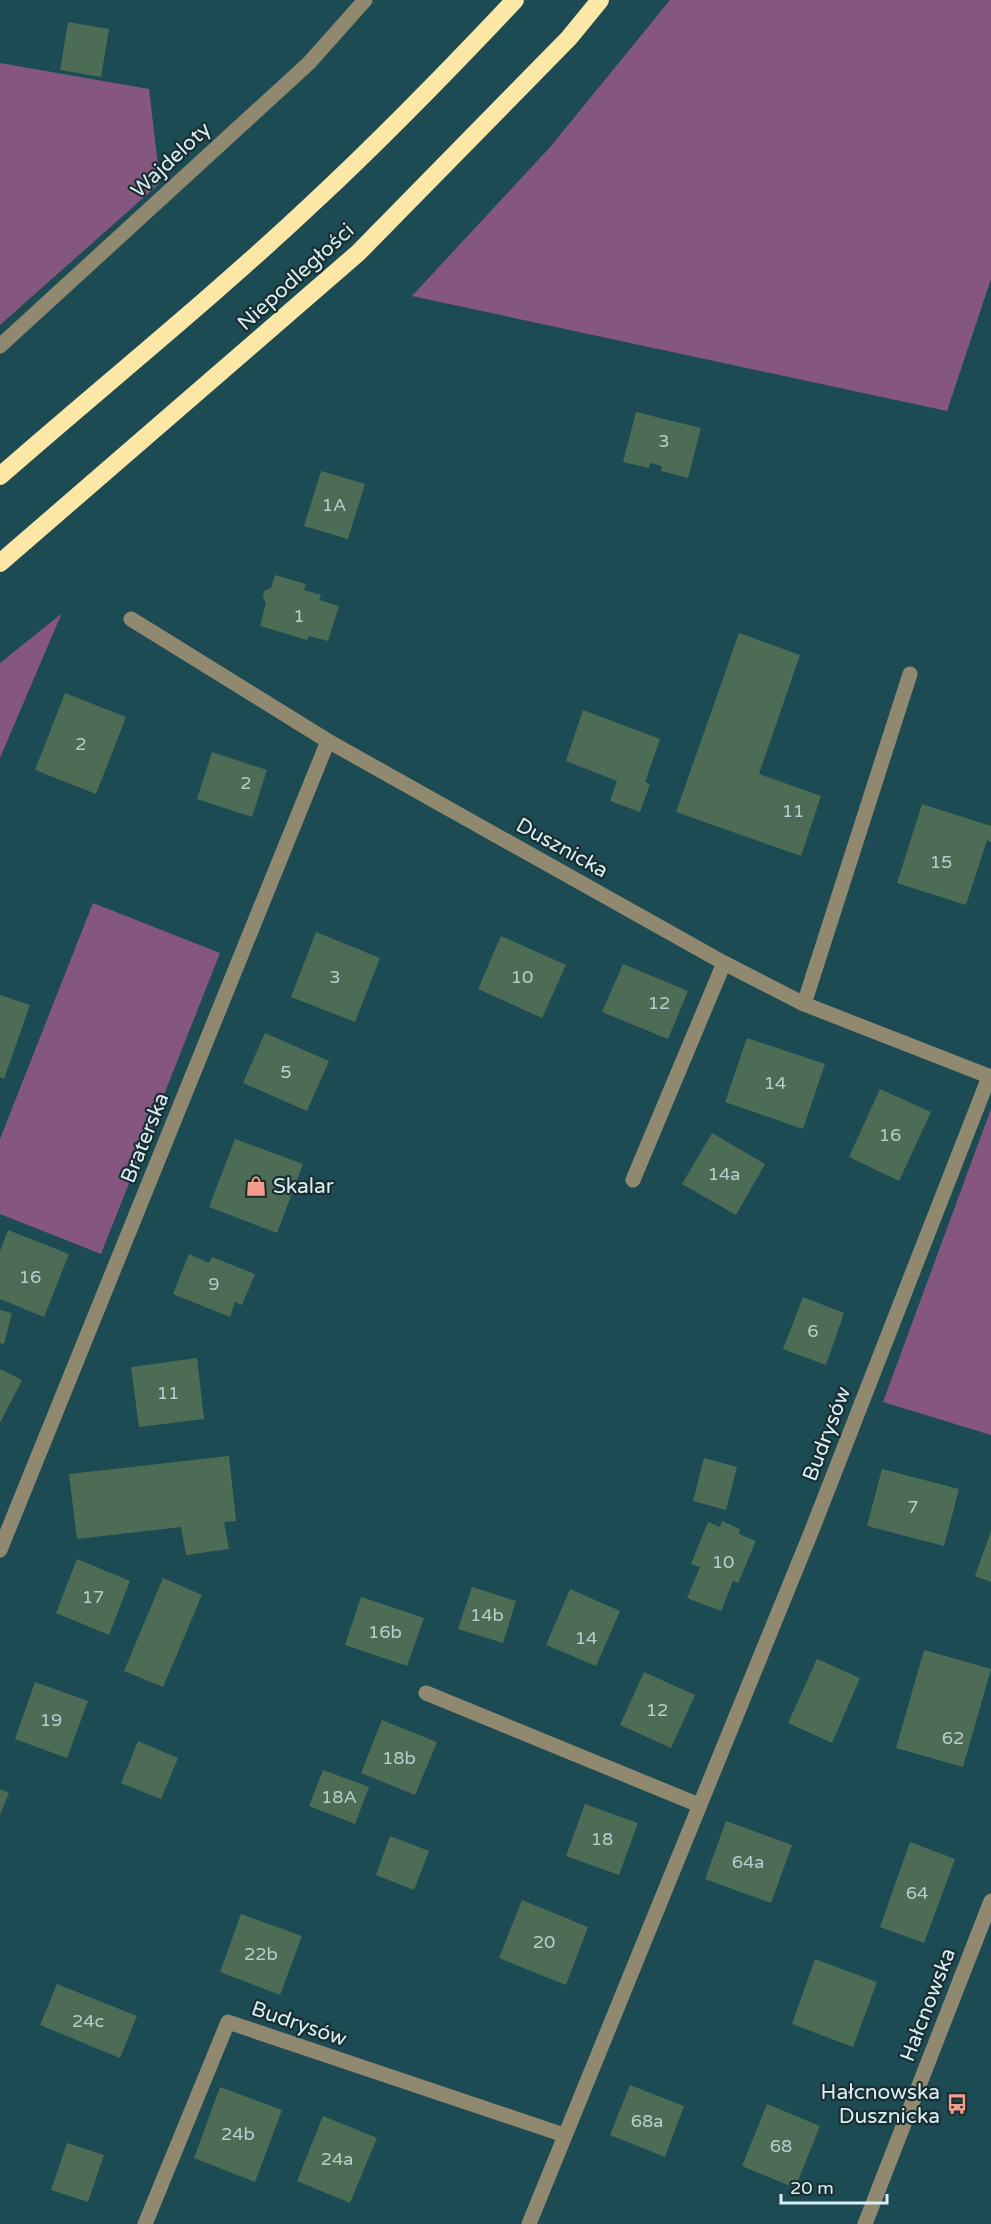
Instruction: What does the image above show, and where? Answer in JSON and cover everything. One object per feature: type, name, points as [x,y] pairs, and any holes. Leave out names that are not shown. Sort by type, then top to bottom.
[{"type":"highway","name":"Niepodległości","points":[[0,476],[209,297],[312,204],[424,97],[515,0]]},
{"type":"highway","name":"Niepodległości","points":[[0,563],[358,253],[554,54],[600,0]]},
{"type":"street","name":"Wajdeloty","points":[[0,346],[309,63],[365,0]]},
{"type":"street","name":"Dusznicka","points":[[131,619],[328,741],[724,963],[804,1004],[990,1077]]},
{"type":"street","points":[[804,1004],[910,674]]},
{"type":"street","name":"Braterska","points":[[0,1550],[328,741]]},
{"type":"street","points":[[633,1180],[724,963]]},
{"type":"street","name":"Budrysów","points":[[529,2224],[812,1530],[990,1077]]},
{"type":"street","points":[[426,1694],[699,1805]]},
{"type":"street","name":"Hałcnowska","points":[[865,2224],[991,1901]]},
{"type":"street","name":"Budrysów","points":[[145,2224],[228,2022],[564,2135]]},
{"type":"shaded area","points":[[670,0],[991,0],[991,279],[947,411],[412,296],[551,146]]},
{"type":"shaded area","points":[[0,63],[149,89],[160,183],[0,325]]},
{"type":"shaded area","points":[[61,615],[0,758],[0,663]]},
{"type":"shaded area","points":[[93,903],[220,953],[101,1254],[0,1214],[0,1139]]},
{"type":"shaded area","points":[[991,1109],[991,1435],[883,1402]]},
{"type":"building","points":[[68,22],[109,29],[101,77],[60,70]]},
{"type":"building","points":[[636,412],[701,428],[688,478],[661,471],[662,466],[650,463],[649,468],[623,462]]},
{"type":"building","points":[[321,471],[365,484],[348,539],[304,526]]},
{"type":"building","points":[[275,575],[306,584],[304,590],[321,595],[319,600],[339,606],[328,641],[309,636],[307,640],[260,626],[266,603],[263,598],[264,591],[271,588]]},
{"type":"building","points":[[739,633],[800,655],[759,774],[821,796],[801,856],[676,812]]},
{"type":"building","points":[[65,693],[126,717],[96,794],[35,770]]},
{"type":"building","points":[[583,710],[660,739],[645,782],[650,784],[640,812],[610,801],[617,781],[566,761]]},
{"type":"building","points":[[212,752],[267,770],[252,817],[197,799]]},
{"type":"building","points":[[922,804],[991,826],[991,842],[987,840],[966,905],[897,883]]},
{"type":"building","points":[[316,932],[380,958],[355,1022],[291,997]]},
{"type":"building","points":[[501,936],[566,965],[542,1018],[478,989]]},
{"type":"building","points":[[623,964],[688,991],[668,1039],[602,1012]]},
{"type":"building","points":[[0,995],[30,1005],[4,1079],[0,1077]]},
{"type":"building","points":[[265,1033],[329,1061],[307,1111],[243,1083]]},
{"type":"building","points":[[747,1038],[825,1064],[803,1129],[725,1102]]},
{"type":"building","points":[[880,1089],[931,1112],[899,1181],[849,1157]]},
{"type":"building","points":[[712,1133],[765,1164],[736,1215],[682,1184]]},
{"type":"building","points":[[235,1139],[303,1164],[277,1233],[209,1207]]},
{"type":"building","points":[[8,1230],[69,1254],[44,1317],[0,1299],[0,1251]]},
{"type":"building","points":[[189,1254],[209,1263],[212,1257],[255,1274],[242,1305],[235,1302],[230,1317],[173,1294]]},
{"type":"building","points":[[803,1297],[844,1313],[826,1365],[783,1349]]},
{"type":"building","points":[[0,1310],[12,1313],[4,1344],[0,1343]]},
{"type":"building","points":[[197,1358],[204,1419],[139,1427],[131,1367]]},
{"type":"building","points":[[0,1369],[22,1380],[0,1423]]},
{"type":"building","points":[[229,1456],[236,1521],[224,1522],[229,1549],[186,1555],[181,1527],[77,1539],[69,1474]]},
{"type":"building","points":[[704,1458],[737,1467],[726,1510],[693,1501]]},
{"type":"building","points":[[882,1469],[959,1489],[944,1546],[867,1526]]},
{"type":"building","points":[[722,1521],[740,1529],[739,1534],[756,1541],[738,1583],[733,1581],[721,1611],[687,1598],[700,1567],[691,1564],[708,1522],[720,1527]]},
{"type":"building","points":[[991,1531],[991,1582],[975,1576]]},
{"type":"building","points":[[77,1559],[130,1581],[109,1635],[56,1613]]},
{"type":"building","points":[[163,1578],[202,1595],[163,1687],[124,1671]]},
{"type":"building","points":[[472,1587],[516,1601],[503,1643],[458,1629]]},
{"type":"building","points":[[570,1589],[620,1611],[596,1666],[546,1645]]},
{"type":"building","points":[[361,1597],[424,1618],[407,1666],[345,1645]]},
{"type":"building","points":[[924,1650],[991,1669],[963,1767],[896,1748]]},
{"type":"building","points":[[817,1659],[860,1678],[832,1743],[788,1723]]},
{"type":"building","points":[[644,1672],[695,1695],[671,1748],[620,1725]]},
{"type":"building","points":[[35,1682],[88,1701],[67,1758],[15,1739]]},
{"type":"building","points":[[382,1720],[437,1742],[415,1795],[361,1773]]},
{"type":"building","points":[[138,1741],[178,1758],[161,1799],[121,1783]]},
{"type":"building","points":[[323,1770],[369,1787],[355,1824],[309,1806]]},
{"type":"building","points":[[0,1789],[9,1793],[0,1815]]},
{"type":"building","points":[[585,1804],[638,1823],[619,1875],[566,1856]]},
{"type":"building","points":[[726,1821],[792,1845],[771,1903],[705,1879]]},
{"type":"building","points":[[390,1836],[429,1851],[414,1890],[376,1875]]},
{"type":"building","points":[[910,1842],[955,1859],[924,1943],[880,1927]]},
{"type":"building","points":[[522,1900],[588,1927],[566,1985],[499,1958]]},
{"type":"building","points":[[241,1914],[302,1936],[280,1995],[220,1972]]},
{"type":"building","points":[[815,1959],[877,1982],[853,2047],[792,2024]]},
{"type":"building","points":[[57,1984],[137,2016],[120,2058],[40,2025]]},
{"type":"building","points":[[630,2085],[684,2106],[665,2157],[610,2135]]},
{"type":"building","points":[[220,2087],[282,2110],[255,2182],[194,2158]]},
{"type":"building","points":[[767,2104],[820,2126],[795,2188],[742,2166]]},
{"type":"building","points":[[323,2116],[377,2138],[350,2203],[297,2181]]},
{"type":"building","points":[[67,2143],[104,2155],[88,2202],[51,2190]]},
{"type":"place","name":"Skalar","points":[[256,1186]]},
{"type":"place","name":"Hałcnowska Dusznicka","points":[[957,2104]]}]
